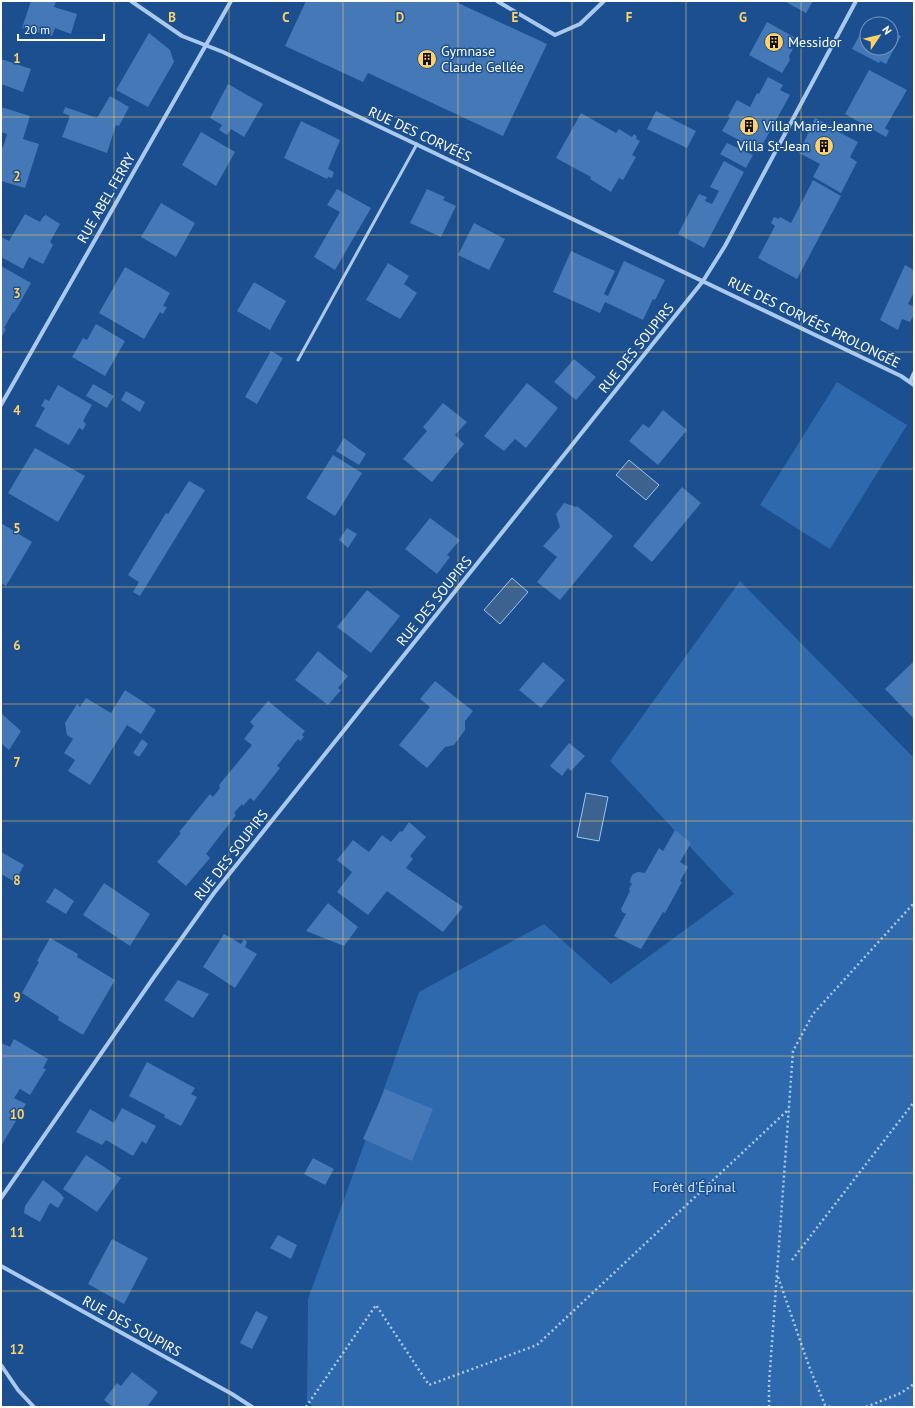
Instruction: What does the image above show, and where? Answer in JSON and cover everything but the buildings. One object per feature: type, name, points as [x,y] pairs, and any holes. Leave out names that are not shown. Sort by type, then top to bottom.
[{"type":"street","name":"RUE DES CORVÉES","points":[[132,1],[182,36],[206,45],[417,144],[704,281]]},
{"type":"street","name":"RUE ABEL FERRY","points":[[1,406],[231,1]]},
{"type":"street","points":[[497,1],[556,35],[580,24],[604,1]]},
{"type":"street","name":"RUE DES SOUPIRS","points":[[1,1198],[214,893],[704,281],[725,246],[856,1]]},
{"type":"street","name":"RUE DES CORVÉES PROLONGÉE","points":[[704,281],[901,376],[914,385]]},
{"type":"street","points":[[910,382],[914,373]]},
{"type":"street","name":"RUE DES SOUPIRS","points":[[1,1266],[232,1394],[252,1407]]},
{"type":"street","points":[[1,1365],[18,1390],[34,1407]]},
{"type":"lane","points":[[298,360],[417,144]]},
{"type":"path","points":[[769,1407],[793,1051],[813,1014],[914,903]]},
{"type":"path","points":[[792,1260],[914,1102]]},
{"type":"path","points":[[306,1407],[376,1305],[429,1385],[537,1345],[789,1109]]},
{"type":"path","points":[[778,1275],[810,1369],[825,1405],[830,1407]]},
{"type":"path","points":[[866,1407],[901,1393],[914,1384]]},
{"type":"green space","points":[[837,382],[907,425],[830,549],[760,505]]},
{"type":"green space","name":"Forêt d'Épinal","points":[[740,581],[914,758],[914,1407],[314,1407],[307,1402],[308,1299],[419,992],[544,924],[611,984],[734,894],[610,761]]},
{"type":"shaded area","points":[[629,460],[659,485],[646,500],[616,475]]},
{"type":"shaded area","points":[[512,578],[528,592],[500,624],[484,610]]},
{"type":"shaded area","points":[[586,793],[608,797],[599,841],[577,837]]},
{"type":"place","name":"Messidor","points":[[774,42]]},
{"type":"place","name":"Gymnase Claude Gellée","points":[[427,59]]},
{"type":"place","name":"Villa Marie-Jeanne","points":[[749,126]]},
{"type":"place","name":"Villa St-Jean","points":[[824,146]]}]
